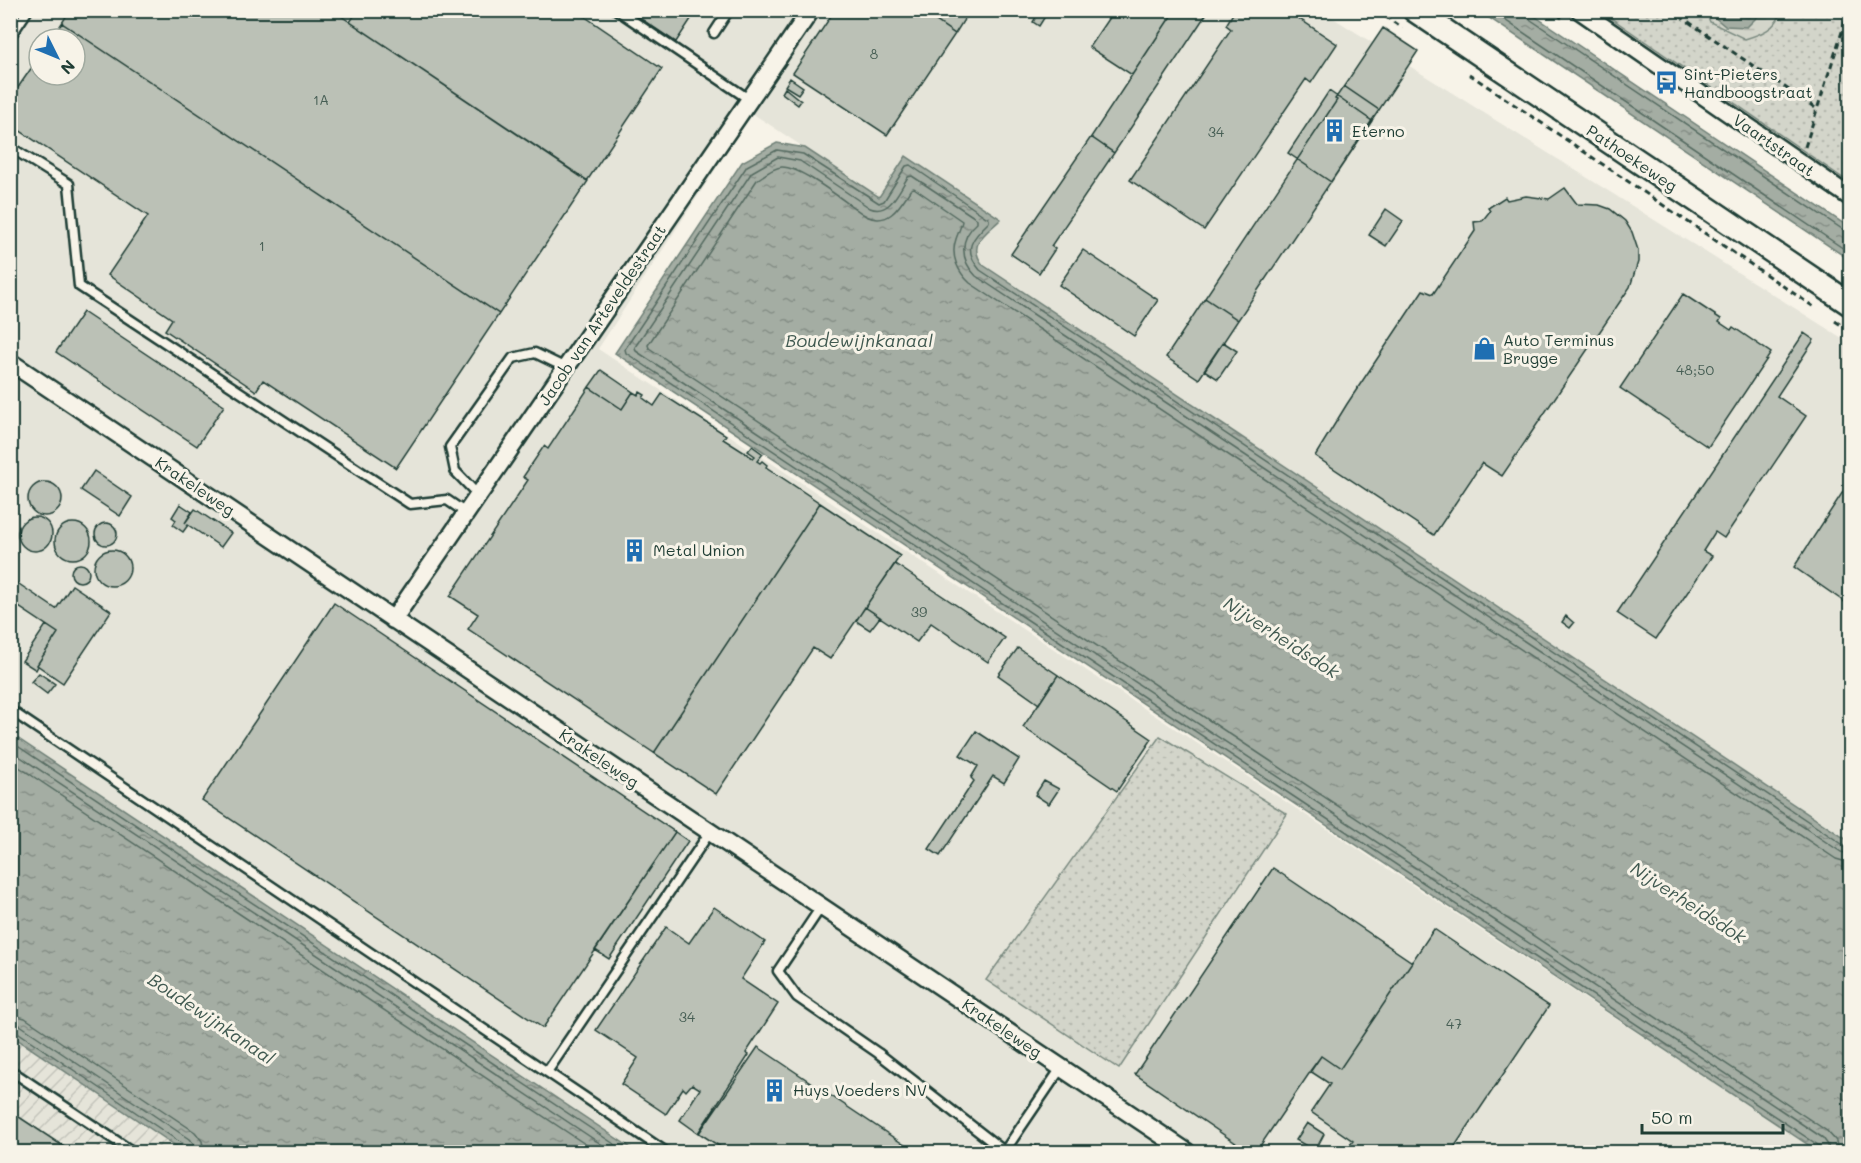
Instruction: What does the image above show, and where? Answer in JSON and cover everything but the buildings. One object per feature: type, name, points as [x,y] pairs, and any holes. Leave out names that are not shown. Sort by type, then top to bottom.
[{"type":"main road","name":"Pathoekeweg","points":[[1409,20],[1851,304]]},
{"type":"street","name":"Jacob van Arteveldestraat","points":[[393,620],[811,10]]},
{"type":"street","name":"Vaartstraat","points":[[1579,10],[1851,197]]},
{"type":"street","name":"Krakeleweg","points":[[10,362],[1187,1152]]},
{"type":"lane","points":[[10,37],[28,10]]},
{"type":"lane","points":[[617,10],[750,100]]},
{"type":"lane","points":[[714,33],[729,10]]},
{"type":"lane","points":[[10,147],[69,184],[79,286],[410,504],[447,500],[466,513]]},
{"type":"lane","points":[[478,495],[455,471],[450,447],[513,358],[535,353],[566,368]]},
{"type":"lane","points":[[10,710],[666,1152]]},
{"type":"lane","points":[[547,1072],[710,832]]},
{"type":"lane","points":[[822,907],[778,971],[797,997],[878,1053],[1005,1152],[1060,1068]]},
{"type":"lane","points":[[10,1070],[133,1152]]},
{"type":"path","points":[[1376,10],[1409,20]]},
{"type":"path","points":[[1671,10],[1817,109]]},
{"type":"path","points":[[1800,163],[1849,10]]},
{"type":"path","points":[[1463,70],[1821,312]]},
{"type":"path","points":[[1831,318],[1851,331]]},
{"type":"shaded area","points":[[10,11],[1322,11],[1850,343],[1850,843],[752,113],[598,349],[1818,1152],[637,1152],[11,734]]},
{"type":"shaded area","points":[[11,1035],[185,1152],[11,1152]]},
{"type":"green space","points":[[1601,11],[1850,11],[1850,183]]},
{"type":"green space","points":[[1706,11],[1782,11],[1772,26],[1762,33],[1745,39],[1710,22]]},
{"type":"green space","points":[[1160,736],[1287,814],[1119,1069],[986,980]]},
{"type":"water","points":[[1479,11],[1527,11],[1850,228],[1850,260]]},
{"type":"water","points":[[1707,11],[1763,11],[1747,27],[1725,26]]},
{"type":"water","name":"Boudewijnkanaal","points":[[777,143],[805,148],[879,197],[906,156],[1001,219],[980,239],[978,244],[978,257],[983,265],[1850,842],[1850,1152],[1819,1152],[615,353],[742,162]]},
{"type":"water","name":"Boudewijnkanaal","points":[[10,734],[637,1152],[185,1152],[11,1035]]},
{"type":"place","name":"Sint-Pieters Handboogstraat","points":[[1666,83]]},
{"type":"place","name":"Eterno","points":[[1334,131]]},
{"type":"place","name":"Auto Terminus Brugge","points":[[1485,349]]},
{"type":"place","name":"Metal Union","points":[[635,550]]},
{"type":"place","name":"Huys Voeders NV","points":[[775,1090]]},
{"type":"water label","name":"Nijverheidsdok","points":[[1281,638]]},
{"type":"water label","name":"Nijverheidsdok","points":[[1688,903]]}]
